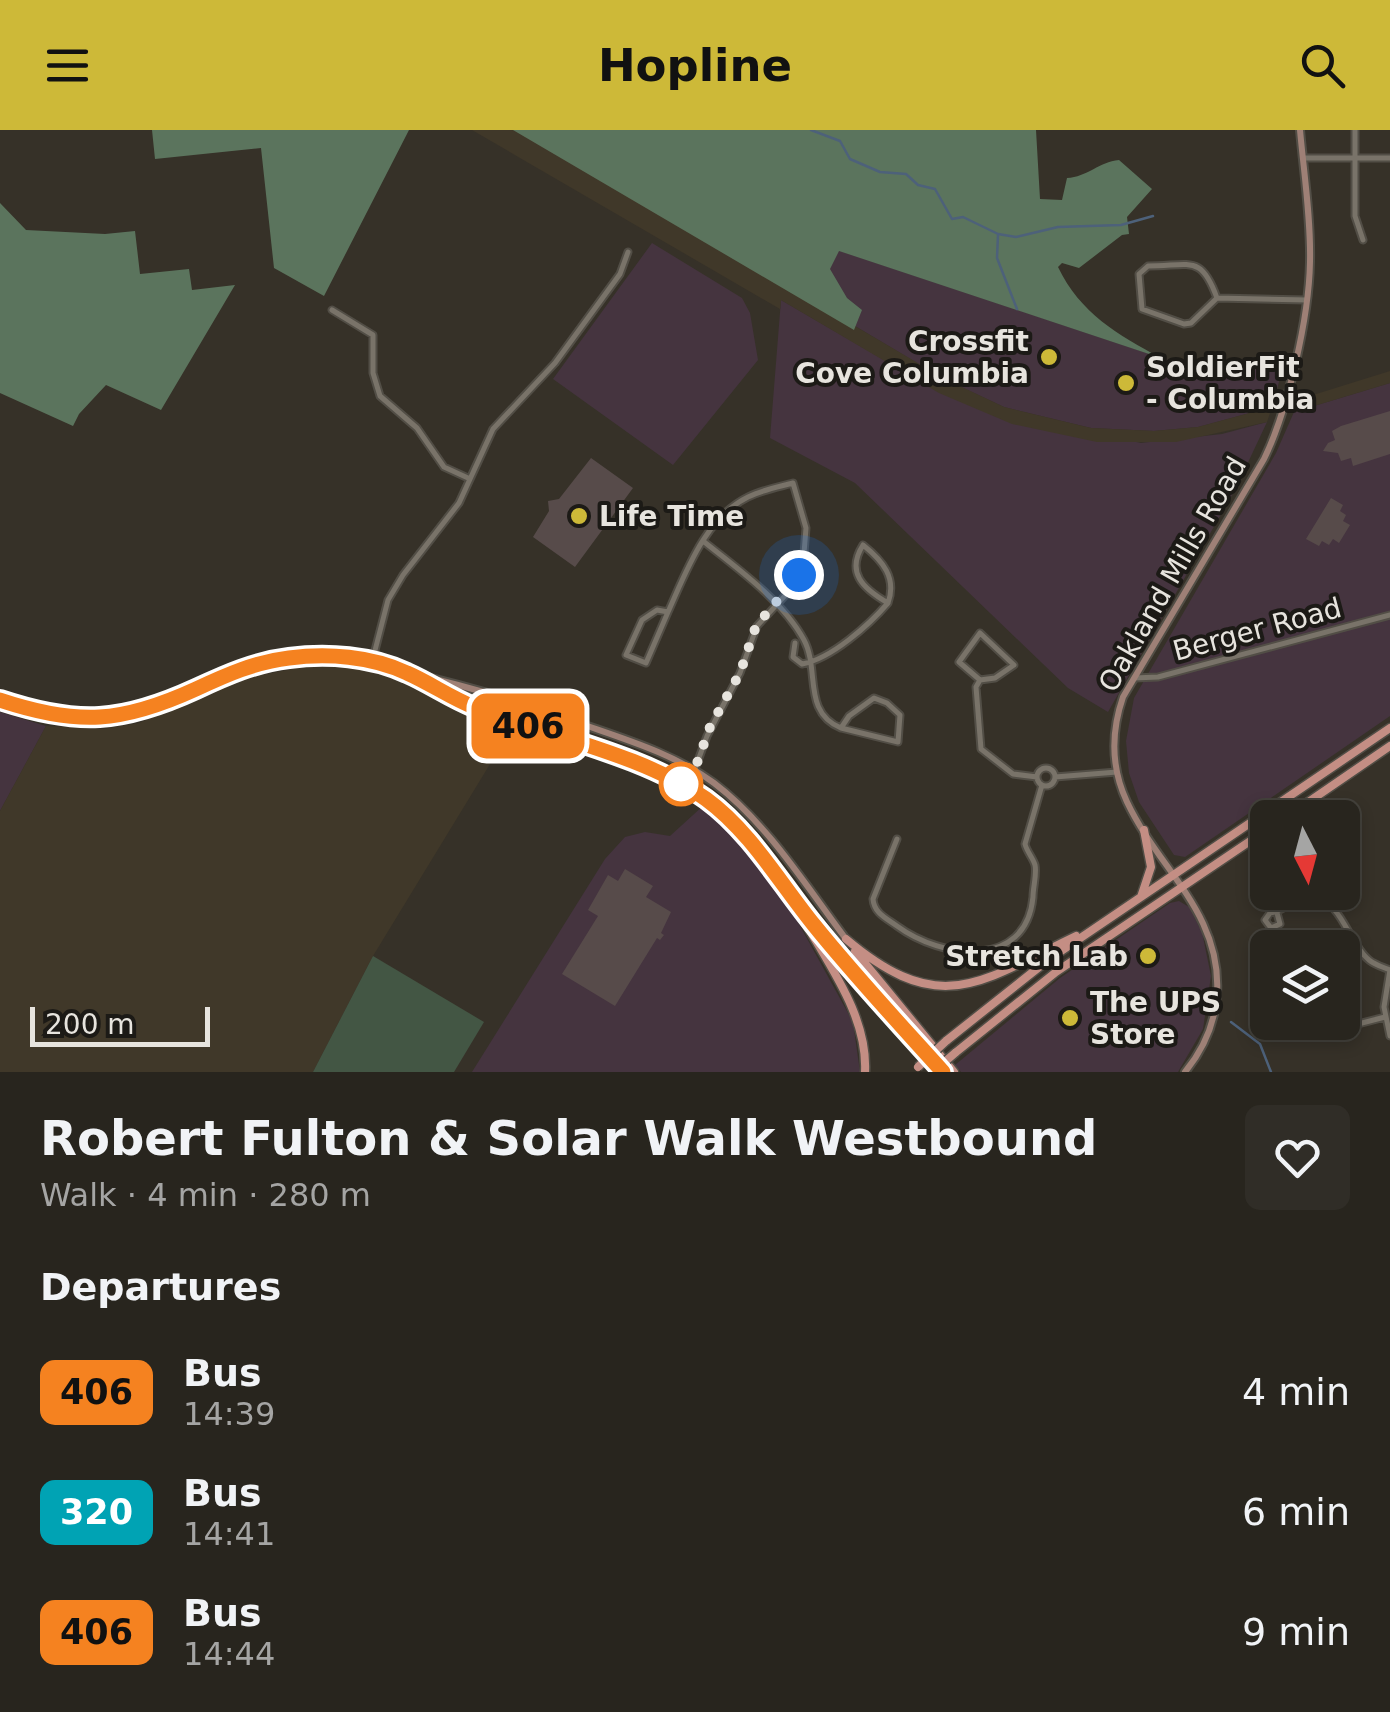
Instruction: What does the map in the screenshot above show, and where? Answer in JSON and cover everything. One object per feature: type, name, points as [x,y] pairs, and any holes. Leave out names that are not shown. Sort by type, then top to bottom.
[{"type":"main road","points":[[915,1070],[946,1041],[1098,925],[1390,728]]},
{"type":"main road","points":[[1311,800],[1390,746]]},
{"type":"main road","points":[[1141,897],[1151,867],[1144,830]]},
{"type":"main road","points":[[933,1072],[1056,972],[1250,841]]},
{"type":"main road","points":[[792,898],[858,1020],[866,1054],[865,1072]]},
{"type":"main road","points":[[792,898],[870,994],[943,1072]]},
{"type":"main road","points":[[846,939],[899,977],[948,986],[994,978],[1098,925]]},
{"type":"main road","points":[[846,939],[954,1072]]},
{"type":"street","name":"Oakland Mills Road","points":[[1185,1072],[1209,1030],[1217,975],[1208,930],[1126,802],[1114,748],[1117,716],[1134,678],[1270,446],[1290,378],[1306,300],[1310,246],[1300,130]]},
{"type":"street","points":[[1355,130],[1355,216],[1363,240]]},
{"type":"street","points":[[1303,158],[1390,158]]},
{"type":"street","points":[[372,662],[388,600],[402,575],[447,522],[493,429],[555,363],[620,274],[628,252]]},
{"type":"street","points":[[1217,298],[1207,272],[1198,266],[1148,266],[1140,274],[1140,305],[1158,316],[1188,324],[1217,298],[1306,300]]},
{"type":"street","points":[[332,310],[373,335],[374,382],[385,402],[417,428],[444,467],[468,478]]},
{"type":"street","points":[[668,612],[656,610],[646,616],[626,655],[646,663],[704,541],[731,508],[745,498],[793,483],[806,528],[806,558],[796,582],[753,632],[740,673],[707,736],[688,788]]},
{"type":"street","points":[[704,541],[774,604],[804,640],[817,705],[830,723],[841,728],[898,742],[900,714],[887,702],[874,698],[849,716],[841,728]]},
{"type":"street","points":[[795,643],[793,657],[799,662],[810,662],[827,654],[888,603],[892,587],[888,571],[863,546],[853,568],[875,596],[888,603]]},
{"type":"street","name":"Berger Road","points":[[1134,678],[1158,677],[1390,614]]},
{"type":"street","points":[[980,633],[1014,666],[995,678],[980,680],[960,662],[980,633]]},
{"type":"street","points":[[0,700],[54,717],[102,719],[152,708],[237,671],[273,660],[320,656],[372,662],[490,692],[647,747],[697,771],[741,805],[758,824],[846,939]]},
{"type":"street","points":[[407,673],[467,704],[661,774],[688,788],[728,818],[792,898]]},
{"type":"street","points":[[980,680],[975,691],[981,749],[1013,774],[1037,776],[1046,768],[1055,777],[1117,772]]},
{"type":"street","points":[[898,839],[873,898],[878,912],[938,949],[976,952],[998,944],[1024,928],[1031,918],[1035,866],[1025,844],[1042,785],[1037,776]]},
{"type":"street","points":[[1042,785],[1050,785],[1055,777]]},
{"type":"street","points":[[1277,912],[1300,898],[1320,898],[1333,908],[1366,957],[1390,970],[1385,1017],[1390,1036]]},
{"type":"street","points":[[1360,1023],[1385,1017]]},
{"type":"shaded area","points":[[472,130],[521,130],[945,379],[1004,407],[1091,428],[1154,431],[1198,427],[1272,407],[1267,422],[1176,442],[1097,442],[1012,424],[939,393],[781,300],[780,309]]},
{"type":"shaded area","points":[[786,233],[1183,365],[1245,364],[1282,371],[1272,407],[1198,427],[1154,431],[1091,428],[1004,407],[944,379],[781,282]]},
{"type":"shaded area","points":[[652,243],[742,298],[750,313],[758,360],[673,465],[553,379]]},
{"type":"shaded area","points":[[781,300],[939,392],[979,409],[1141,443],[1222,434],[1267,422],[1236,488],[1108,712],[1068,688],[855,483],[770,438]]},
{"type":"shaded area","points":[[1390,371],[1390,383],[1294,412],[1297,400]]},
{"type":"shaded area","points":[[1390,383],[1390,716],[1268,800],[1250,800],[1250,812],[1185,857],[1174,855],[1139,802],[1129,773],[1126,741],[1134,698],[1276,453],[1294,412]]},
{"type":"shaded area","points":[[309,666],[360,668],[389,676],[512,728],[373,956],[313,1072],[0,1072],[0,811],[46,726],[103,729],[139,723],[240,679]]},
{"type":"shaded area","points":[[0,712],[46,726],[0,811]]},
{"type":"shaded area","points":[[704,805],[742,841],[788,904],[853,1022],[860,1072],[472,1072],[605,859],[625,837],[645,832],[670,836]]},
{"type":"shaded area","points":[[1179,901],[1189,907],[1202,932],[1211,976],[1203,1029],[1178,1072],[961,1072],[955,1065],[1060,978],[1170,903]]},
{"type":"green space","points":[[152,130],[409,130],[324,296],[274,268],[261,148],[155,159]]},
{"type":"green space","points":[[513,130],[1036,130],[1040,199],[1062,200],[1067,178],[1119,160],[1152,189],[1127,217],[1129,234],[1122,235],[1079,268],[1062,263],[1058,267],[1089,310],[1115,331],[1161,358],[839,251],[830,269],[847,298],[862,310],[854,330]]},
{"type":"green space","points":[[0,203],[26,230],[105,234],[135,231],[140,274],[189,269],[192,290],[235,285],[161,410],[106,385],[73,426],[0,393]]},
{"type":"green space","points":[[373,956],[484,1022],[454,1072],[313,1072]]},
{"type":"building","points":[[1390,411],[1390,454],[1353,466],[1351,458],[1341,461],[1338,453],[1323,451],[1335,440],[1332,431]]},
{"type":"building","name":"Life Time","points":[[591,458],[633,488],[575,567],[533,537],[549,511],[548,501],[559,499]]},
{"type":"building","points":[[1331,498],[1343,505],[1343,521],[1350,525],[1339,543],[1333,539],[1329,545],[1322,541],[1319,546],[1306,539]]},
{"type":"building","points":[[625,869],[653,886],[646,897],[671,912],[661,933],[664,935],[660,940],[657,938],[615,1006],[562,974],[598,916],[588,910],[608,875],[618,881]]},
{"type":"waterway","points":[[811,130],[840,141],[850,159],[880,172],[906,174],[918,185],[935,189],[952,219],[963,217],[998,234],[1016,237],[1058,227],[1121,225],[1153,216]]},
{"type":"waterway","points":[[998,235],[997,258],[1017,309]]},
{"type":"waterway","points":[[1231,1022],[1260,1044],[1271,1072]]},
{"type":"bus line","name":"406","points":[[0,700],[54,717],[102,719],[152,708],[237,671],[273,660],[309,656],[349,658],[407,673],[467,704],[661,774],[706,800],[744,834],[870,994],[943,1072]]},
{"type":"place","name":"Crossfit Cove Columbia","points":[[1049,357]]},
{"type":"place","name":"SoldierFit - Columbia","points":[[1126,383]]},
{"type":"place","name":"Life Time","points":[[579,516]]},
{"type":"place","name":"Stretch Lab","points":[[1148,956]]},
{"type":"place","name":"The UPS Store","points":[[1070,1018]]},
{"type":"route","points":[[681,784],[688,788],[697,771],[707,736],[740,673],[756,626],[792,588],[799,575]]}]
